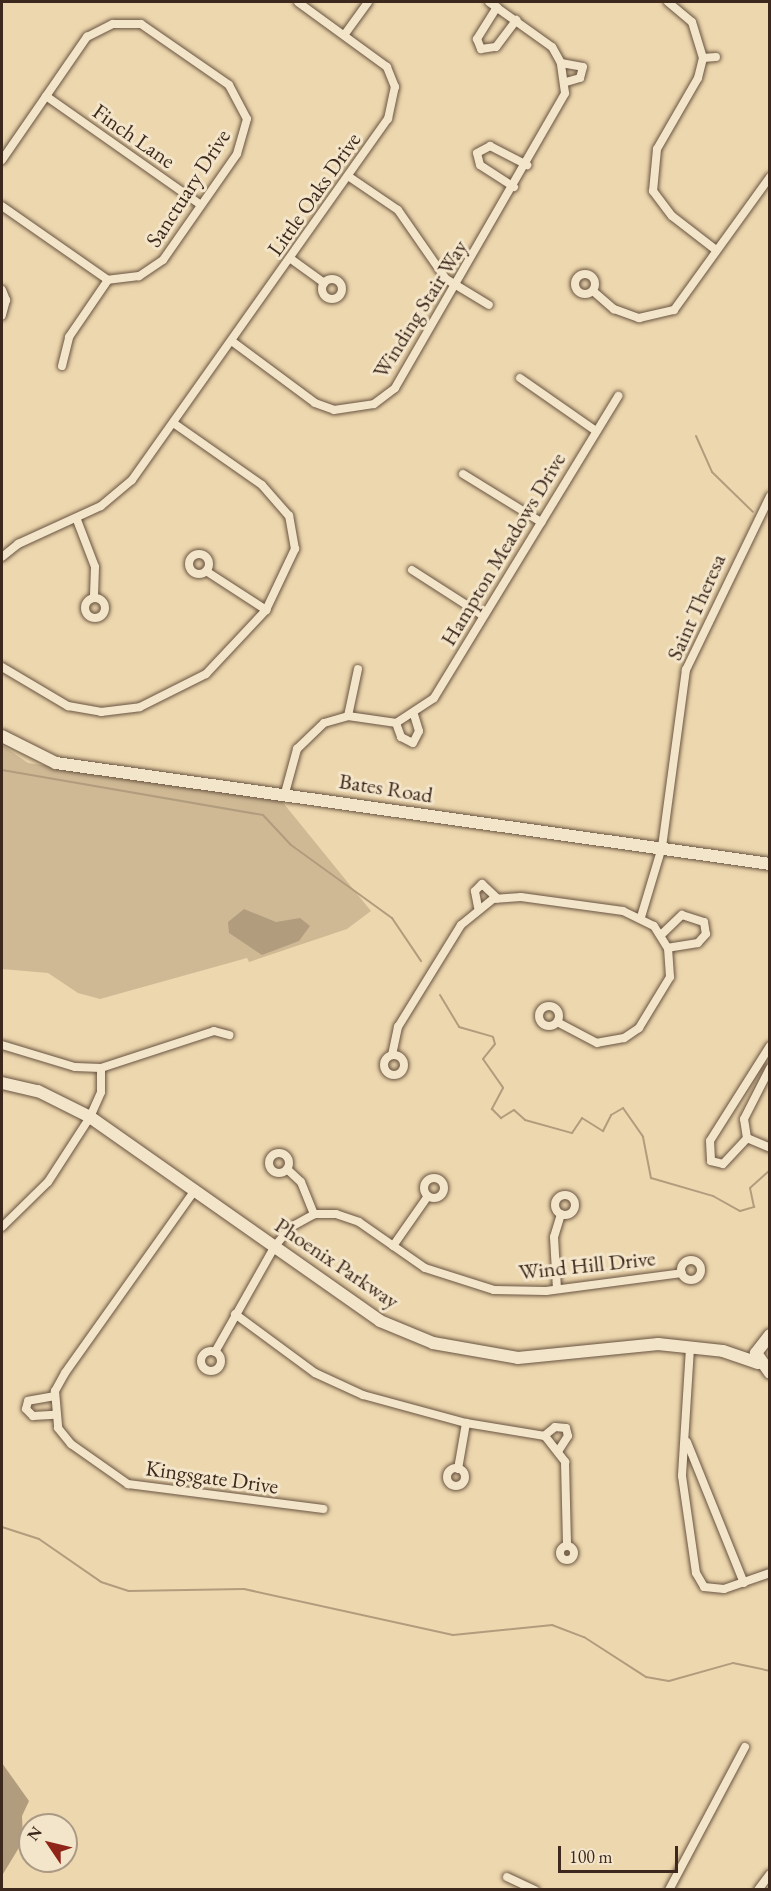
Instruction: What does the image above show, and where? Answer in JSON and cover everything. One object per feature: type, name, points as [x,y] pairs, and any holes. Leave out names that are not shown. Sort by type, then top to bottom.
[{"type":"street","name":"Little Oaks Drive","points":[[2,556],[32,537],[77,520],[132,480],[175,424],[388,119],[395,87],[387,68],[345,34],[298,2]]},
{"type":"street","points":[[345,34],[368,2]]},
{"type":"street","name":"Winding Stair Way","points":[[233,342],[315,403],[341,411],[362,408],[396,388],[561,105],[566,82],[561,63],[552,47],[489,2]]},
{"type":"street","points":[[668,2],[692,22],[703,58],[698,78],[657,149],[651,177],[661,204],[717,250]]},
{"type":"street","points":[[498,7],[477,39],[481,49],[496,47],[516,20]]},
{"type":"street","name":"Sanctuary Drive","points":[[2,160],[87,37],[126,23],[141,24],[229,85],[244,109],[246,133],[201,206],[152,271],[108,280]]},
{"type":"street","points":[[703,58],[716,57]]},
{"type":"street","name":"Winding Stair Way","points":[[561,63],[583,67],[580,78],[566,82]]},
{"type":"street","name":"Finch Lane","points":[[46,96],[201,206]]},
{"type":"street","points":[[514,188],[480,165],[477,153],[490,146],[527,165]]},
{"type":"street","points":[[348,176],[398,210],[417,232],[437,270],[456,287],[489,305]]},
{"type":"street","points":[[593,291],[614,309],[639,318],[664,316],[683,301],[770,177]]},
{"type":"street","points":[[2,206],[108,280],[69,338],[62,366]]},
{"type":"street","points":[[291,259],[324,283]]},
{"type":"street","points":[[2,290],[6,300],[2,315]]},
{"type":"street","points":[[520,378],[596,431]]},
{"type":"street","name":"Hampton Meadows Drive","points":[[396,723],[414,715],[434,698],[482,615],[618,396]]},
{"type":"street","points":[[2,667],[68,706],[101,712],[140,707],[207,674],[266,610],[295,549],[289,516],[262,485],[175,424]]},
{"type":"street","points":[[463,474],[541,522]]},
{"type":"street","name":"Saint Theresa","points":[[641,917],[662,847],[686,670],[770,496]]},
{"type":"street","points":[[77,520],[95,567],[94,598]]},
{"type":"street","points":[[412,570],[482,615]]},
{"type":"street","points":[[207,571],[266,610]]},
{"type":"street","points":[[348,716],[358,669]]},
{"type":"street","points":[[285,793],[291,761],[305,738],[324,723],[348,716],[396,723],[401,737],[413,743],[419,731],[414,715]]},
{"type":"street","name":"Bates Road","points":[[2,736],[56,763],[285,793],[770,864]]},
{"type":"street","points":[[478,907],[475,891],[482,884],[497,898]]},
{"type":"street","points":[[392,1055],[398,1027],[478,907],[497,898],[641,917],[661,935],[668,948],[667,986],[631,1035],[597,1043],[557,1022]]},
{"type":"street","points":[[661,935],[688,914],[704,922],[706,933],[698,943],[668,948]]},
{"type":"street","points":[[2,1045],[75,1067],[101,1068],[214,1031],[229,1035]]},
{"type":"street","points":[[747,1138],[723,1164],[711,1161],[710,1141],[770,1046]]},
{"type":"street","points":[[2,1227],[48,1182],[90,1117],[100,1092],[101,1068]]},
{"type":"street","points":[[747,1138],[744,1119],[770,1068]]},
{"type":"street","name":"Phoenix Parkway","points":[[2,1083],[38,1091],[90,1117],[380,1321],[480,1356],[561,1355],[658,1344],[723,1352],[758,1363],[769,1373]]},
{"type":"street","points":[[747,1138],[770,1148]]},
{"type":"street","points":[[215,1352],[275,1246],[291,1227],[314,1214],[301,1182],[287,1169]]},
{"type":"street","name":"Kingsgate Drive","points":[[195,1190],[65,1373],[55,1396],[55,1415],[70,1444],[128,1484],[323,1509]]},
{"type":"street","points":[[393,1246],[428,1196]]},
{"type":"street","name":"Wind Hill Drive","points":[[314,1214],[336,1214],[359,1222],[425,1268],[467,1286],[557,1289],[682,1273]]},
{"type":"street","points":[[557,1289],[554,1237],[561,1214]]},
{"type":"street","points":[[235,1314],[315,1374],[363,1395],[466,1423],[544,1436],[559,1450],[570,1501],[567,1546]]},
{"type":"street","name":"Phoenix Parkway","points":[[723,1352],[766,1335]]},
{"type":"street","name":"Phoenix Parkway","points":[[758,1363],[766,1335]]},
{"type":"street","points":[[690,1348],[682,1476],[696,1573],[704,1587],[744,1583],[770,1574]]},
{"type":"street","points":[[55,1396],[28,1401],[26,1408],[33,1416],[55,1415]]},
{"type":"street","points":[[458,1469],[466,1423]]},
{"type":"street","points":[[544,1436],[555,1427],[566,1428],[568,1436],[559,1450]]},
{"type":"street","points":[[686,1440],[744,1583]]},
{"type":"street","points":[[669,1890],[745,1747]]},
{"type":"street","points":[[758,1890],[770,1874]]},
{"type":"street","points":[[507,1876],[535,1890]]},
{"type":"shaded area","points":[[2,745],[28,763],[280,799],[371,911],[347,929],[249,962],[247,958],[100,999],[78,993],[48,973],[2,969]]},
{"type":"shaded area","points":[[244,909],[276,922],[300,918],[310,926],[299,941],[262,955],[229,933],[228,922]]},
{"type":"shaded area","points":[[2,1763],[29,1801],[23,1813],[18,1813],[18,1849],[3,1874],[2,1889]]},
{"type":"waterway","points":[[696,436],[712,472],[753,512]]},
{"type":"waterway","points":[[2,770],[263,815],[291,845],[392,918],[421,961]]},
{"type":"waterway","points":[[440,995],[459,1027],[493,1037],[495,1044],[483,1059],[503,1088],[492,1109],[501,1118],[514,1110],[525,1120],[572,1133],[582,1118],[603,1131],[611,1115],[623,1108],[643,1137],[651,1178],[713,1196],[740,1211],[754,1207],[750,1188],[770,1170]]},
{"type":"waterway","points":[[2,1527],[39,1539],[101,1582],[129,1591],[244,1589],[453,1635],[552,1625],[584,1637],[646,1677],[669,1681],[733,1663],[770,1671]]}]
